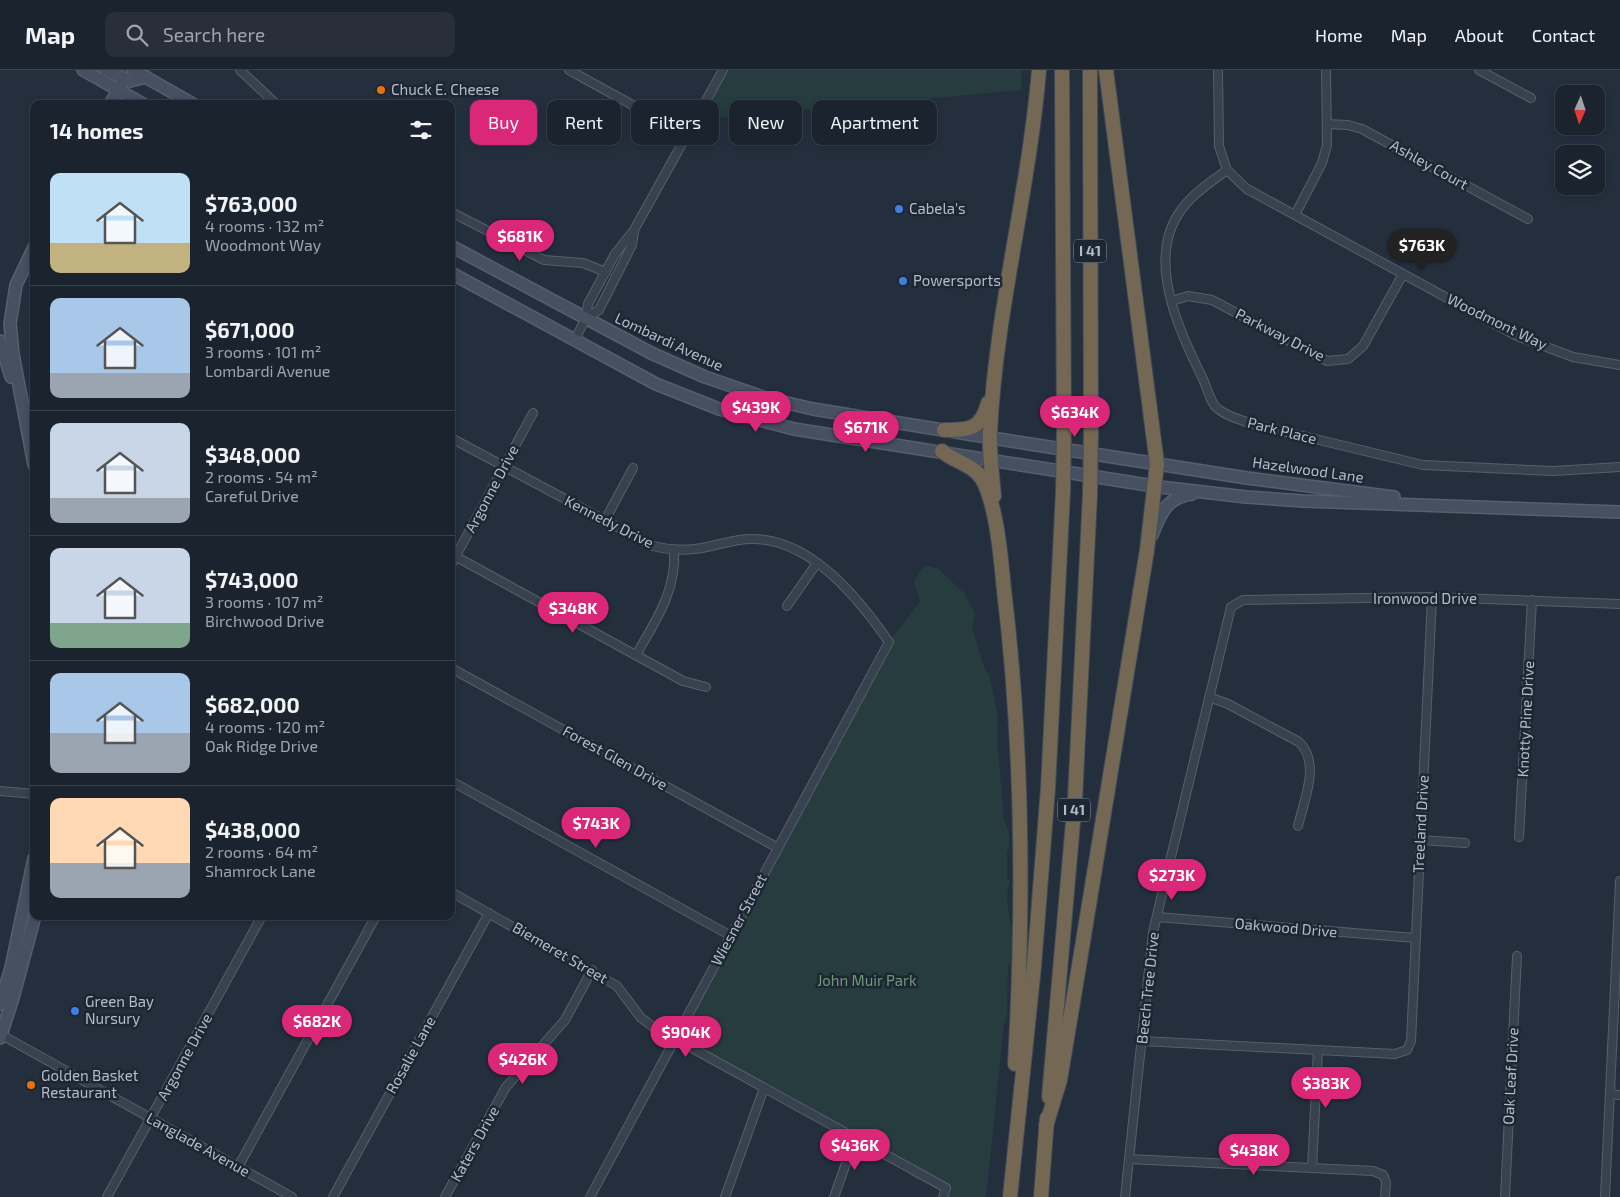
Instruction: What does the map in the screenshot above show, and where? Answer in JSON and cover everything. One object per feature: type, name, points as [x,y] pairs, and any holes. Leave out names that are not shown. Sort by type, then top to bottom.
[{"type":"highway","points":[[1018,1109],[1014,1077],[1020,968],[1018,818],[1012,665],[996,530],[990,438],[994,380],[1030,151],[1039,70]]},
{"type":"highway","name":"I 41","points":[[1010,1197],[1034,966],[1048,788],[1063,492],[1062,70]]},
{"type":"highway","name":"I 41","points":[[1040,1197],[1075,799],[1090,494],[1090,70]]},
{"type":"highway","points":[[1046,1126],[1060,1080],[1147,550],[1157,464],[1106,70]]},
{"type":"highway","points":[[944,430],[968,429],[979,423],[985,412],[994,380]]},
{"type":"highway","points":[[942,451],[971,468],[982,479],[988,494],[996,530]]},
{"type":"main road","points":[[83,70],[127,77]]},
{"type":"main road","points":[[106,70],[136,81],[148,74]]},
{"type":"main road","points":[[128,100],[148,74]]},
{"type":"main road","points":[[148,74],[187,100]]},
{"type":"main road","points":[[127,77],[128,100]]},
{"type":"main road","points":[[113,100],[127,77]]},
{"type":"main road","name":"Lombardi Avenue","points":[[455,248],[673,364],[745,392],[813,409],[1157,464]]},
{"type":"main road","points":[[30,255],[18,279],[11,307],[11,342],[30,444]]},
{"type":"main road","points":[[455,275],[656,384],[731,412],[805,430],[1155,486]]},
{"type":"main road","points":[[0,340],[12,380],[21,393]]},
{"type":"main road","name":"Hazelwood Lane","points":[[1157,464],[1456,505]]},
{"type":"main road","name":"Hazelwood Lane","points":[[1155,486],[1303,501],[1620,512]]},
{"type":"main road","points":[[1147,550],[1160,514],[1166,506],[1184,494],[1202,492]]},
{"type":"main road","points":[[0,1004],[11,968],[30,877]]},
{"type":"main road","points":[[0,1036],[34,920]]},
{"type":"street","points":[[240,70],[272,100]]},
{"type":"street","points":[[569,70],[631,104]]},
{"type":"street","points":[[706,100],[723,70]]},
{"type":"street","points":[[1218,70],[1219,146],[1227,170]]},
{"type":"street","points":[[1294,215],[1322,163],[1327,145],[1326,70]]},
{"type":"street","points":[[1479,70],[1532,98]]},
{"type":"street","name":"Ashley Court","points":[[1327,124],[1362,128],[1528,219]]},
{"type":"street","points":[[574,341],[586,318],[588,304],[615,254],[634,230],[681,145]]},
{"type":"street","name":"Woodmont Way","points":[[1227,170],[1247,189],[1535,344],[1573,357],[1620,365]]},
{"type":"street","name":"Park Place","points":[[1227,170],[1202,187],[1186,204],[1172,227],[1166,250],[1166,278],[1181,334],[1217,409],[1234,418],[1423,465],[1553,471],[1620,467]]},
{"type":"street","points":[[455,214],[544,260],[582,263],[606,272]]},
{"type":"street","points":[[586,318],[599,310],[632,245],[634,230]]},
{"type":"street","name":"Parkway Drive","points":[[1172,301],[1188,296],[1212,300],[1327,362],[1348,359],[1363,346],[1403,274]]},
{"type":"street","name":"Argonne Drive","points":[[455,553],[534,413]]},
{"type":"street","name":"Kennedy Drive","points":[[455,440],[640,542],[674,550],[702,548],[727,541],[755,538],[782,544],[817,563],[850,591],[889,642]]},
{"type":"street","points":[[604,522],[633,468]]},
{"type":"street","points":[[636,655],[663,609],[671,587],[674,550]]},
{"type":"street","points":[[455,556],[683,681],[706,687]]},
{"type":"street","points":[[787,606],[817,563]]},
{"type":"street","name":"Ironwood Drive","points":[[1231,607],[1243,600],[1432,597],[1620,604]]},
{"type":"street","name":"Treeland Drive","points":[[1318,1050],[1396,1054],[1406,1050],[1411,1041],[1432,597]]},
{"type":"street","name":"Knotty Pine Drive","points":[[1519,837],[1532,600]]},
{"type":"street","name":"Beech Tree Drive","points":[[1125,1197],[1157,917],[1231,607]]},
{"type":"street","name":"Wiesner Street","points":[[590,1197],[889,642]]},
{"type":"street","name":"Forest Glen Drive","points":[[455,670],[778,848]]},
{"type":"street","points":[[1209,697],[1228,704],[1299,742],[1307,749],[1310,775],[1298,826]]},
{"type":"street","points":[[455,783],[731,936]]},
{"type":"street","points":[[0,791],[30,794]]},
{"type":"street","points":[[1420,840],[1465,843]]},
{"type":"street","points":[[1605,1197],[1620,881]]},
{"type":"street","name":"Biemeret Street","points":[[455,894],[592,970],[617,986],[641,1018],[675,1039],[946,1188],[942,1197]]},
{"type":"street","name":"Rosalie Lane","points":[[333,1197],[488,912]]},
{"type":"street","name":"Oakwood Drive","points":[[1157,917],[1416,938]]},
{"type":"street","name":"Argonne Drive","points":[[107,1197],[260,920]]},
{"type":"street","points":[[238,1167],[374,920]]},
{"type":"street","name":"Oak Leaf Drive","points":[[1505,1197],[1517,956]]},
{"type":"street","name":"Katers Drive","points":[[445,1197],[506,1087],[565,1020],[592,970]]},
{"type":"street","name":"Langlade Avenue","points":[[0,1036],[292,1197]]},
{"type":"street","points":[[1142,1041],[1318,1050],[1312,1168]]},
{"type":"street","points":[[725,1197],[764,1088]]},
{"type":"street","points":[[1610,1094],[1620,1095]]},
{"type":"street","points":[[834,1197],[855,1138]]},
{"type":"street","points":[[1130,1159],[1373,1171],[1383,1175],[1386,1182],[1385,1197]]},
{"type":"green space","points":[[723,70],[1022,70],[1021,90],[912,100],[812,100],[812,109],[802,110],[802,100],[729,100],[729,117],[719,118],[719,100],[706,100]]},
{"type":"green space","name":"John Muir Park","points":[[927,566],[939,569],[964,593],[975,613],[972,627],[985,670],[989,674],[997,711],[997,738],[1004,821],[1009,836],[1007,878],[1010,881],[1007,896],[1013,942],[1011,963],[1008,966],[1007,1014],[1004,1025],[986,1197],[944,1197],[939,1184],[927,1177],[917,1180],[894,1162],[675,1039],[889,642],[920,601],[914,582],[921,570]]},
{"type":"place","name":"Chuck E. Cheese","points":[[381,90]]},
{"type":"place","name":"Cabela's","points":[[899,209]]},
{"type":"place","name":"Powersports","points":[[903,281]]},
{"type":"place","name":"Green Bay Nursury","points":[[75,1011]]},
{"type":"place","name":"Golden Basket Restaurant","points":[[31,1085]]}]
